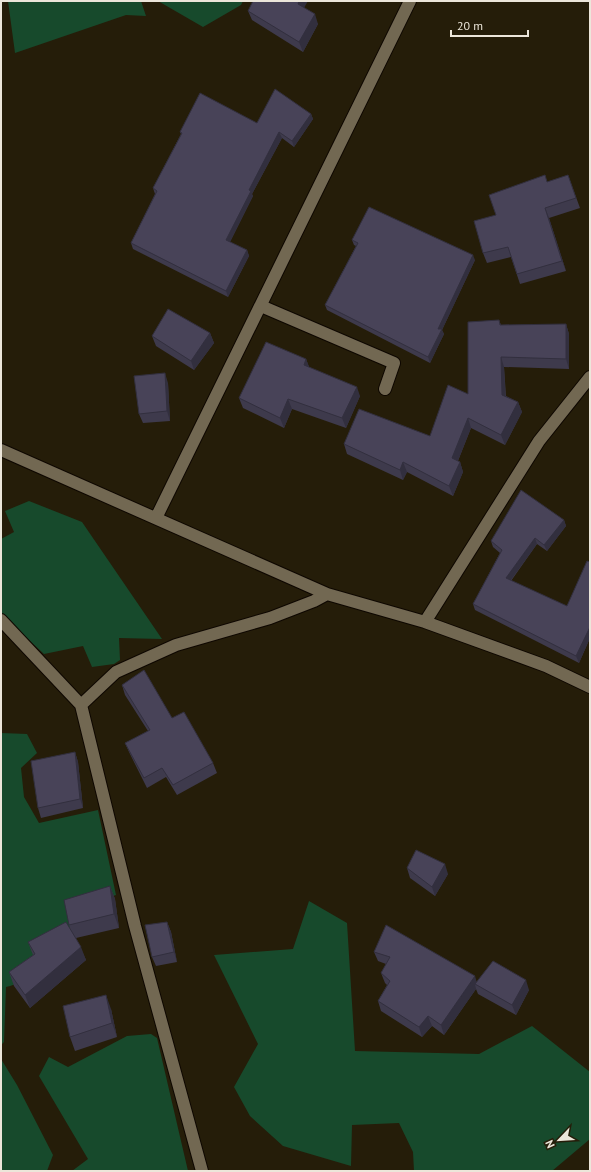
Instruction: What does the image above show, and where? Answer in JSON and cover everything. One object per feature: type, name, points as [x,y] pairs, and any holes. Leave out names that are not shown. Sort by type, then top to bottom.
[{"type":"street","points":[[156,518],[410,1]]},
{"type":"street","points":[[260,306],[394,363],[385,389]]},
{"type":"street","points":[[425,622],[539,441],[590,377]]},
{"type":"street","points":[[1,450],[328,594],[425,622],[546,666],[590,687]]},
{"type":"street","points":[[81,705],[116,672],[176,645],[270,618],[328,594]]},
{"type":"street","points":[[1,620],[81,705],[135,926],[202,1171]]},
{"type":"green space","points":[[8,1],[141,1],[146,16],[126,15],[15,53]]},
{"type":"green space","points":[[158,1],[243,1],[241,5],[203,27]]},
{"type":"green space","points":[[29,501],[82,522],[162,639],[119,638],[120,660],[114,664],[92,667],[83,646],[44,654],[1,614],[1,539],[14,532],[5,511]]},
{"type":"green space","points":[[1,733],[27,734],[37,753],[21,768],[24,797],[39,823],[98,810],[116,895],[69,911],[73,935],[42,966],[24,980],[15,985],[6,987],[4,1042],[1,1045]]},
{"type":"green space","points":[[309,901],[347,923],[355,1051],[479,1054],[532,1026],[590,1072],[590,1139],[552,1171],[414,1171],[413,1152],[399,1123],[352,1125],[351,1166],[283,1146],[250,1116],[234,1087],[258,1044],[214,955],[293,949]]},
{"type":"green space","points":[[151,1034],[157,1038],[188,1171],[72,1171],[88,1159],[39,1076],[49,1057],[68,1067],[127,1036]]},
{"type":"green space","points":[[1,1059],[17,1085],[53,1155],[47,1171],[1,1171]]},
{"type":"building","points":[[253,1],[299,1],[298,4],[315,14],[299,42],[248,11]]},
{"type":"building","points":[[275,89],[311,114],[292,141],[279,132],[249,190],[251,191],[226,240],[247,250],[226,291],[131,243],[157,191],[153,188],[182,133],[180,132],[200,93],[257,123]]},
{"type":"building","points":[[545,175],[547,182],[568,175],[576,198],[545,208],[562,261],[517,274],[508,247],[483,253],[474,221],[496,215],[489,195]]},
{"type":"building","points":[[369,207],[473,255],[438,329],[442,329],[428,357],[325,305],[358,243],[352,240]]},
{"type":"building","points":[[168,309],[210,333],[191,361],[152,336]]},
{"type":"building","points":[[499,320],[500,325],[566,324],[566,359],[501,357],[502,395],[518,402],[501,435],[468,418],[452,458],[460,462],[449,486],[403,462],[400,470],[344,444],[359,409],[430,436],[448,385],[468,394],[468,322]]},
{"type":"building","points":[[266,342],[306,359],[304,365],[357,387],[342,418],[288,399],[280,418],[239,398]]},
{"type":"building","points":[[165,373],[167,411],[139,414],[134,376]]},
{"type":"building","points":[[521,490],[564,520],[544,545],[535,538],[506,578],[567,606],[587,561],[590,562],[590,627],[576,656],[473,604],[502,550],[491,541]]},
{"type":"building","points":[[144,670],[172,718],[184,712],[213,763],[173,785],[162,768],[144,778],[125,743],[150,730],[122,685]]},
{"type":"building","points":[[75,752],[80,799],[38,808],[31,761]]},
{"type":"building","points":[[416,850],[445,864],[432,887],[407,868]]},
{"type":"building","points":[[110,886],[114,914],[69,925],[64,900]]},
{"type":"building","points":[[66,922],[81,947],[25,995],[9,972],[35,954],[28,942]]},
{"type":"building","points":[[167,922],[174,952],[152,957],[145,925]]},
{"type":"building","points":[[386,925],[475,976],[441,1025],[428,1016],[419,1027],[378,1001],[390,981],[381,973],[390,957],[374,952]]},
{"type":"building","points":[[493,961],[526,980],[512,1005],[475,984]]},
{"type":"building","points":[[106,995],[112,1023],[70,1037],[63,1006]]}]
